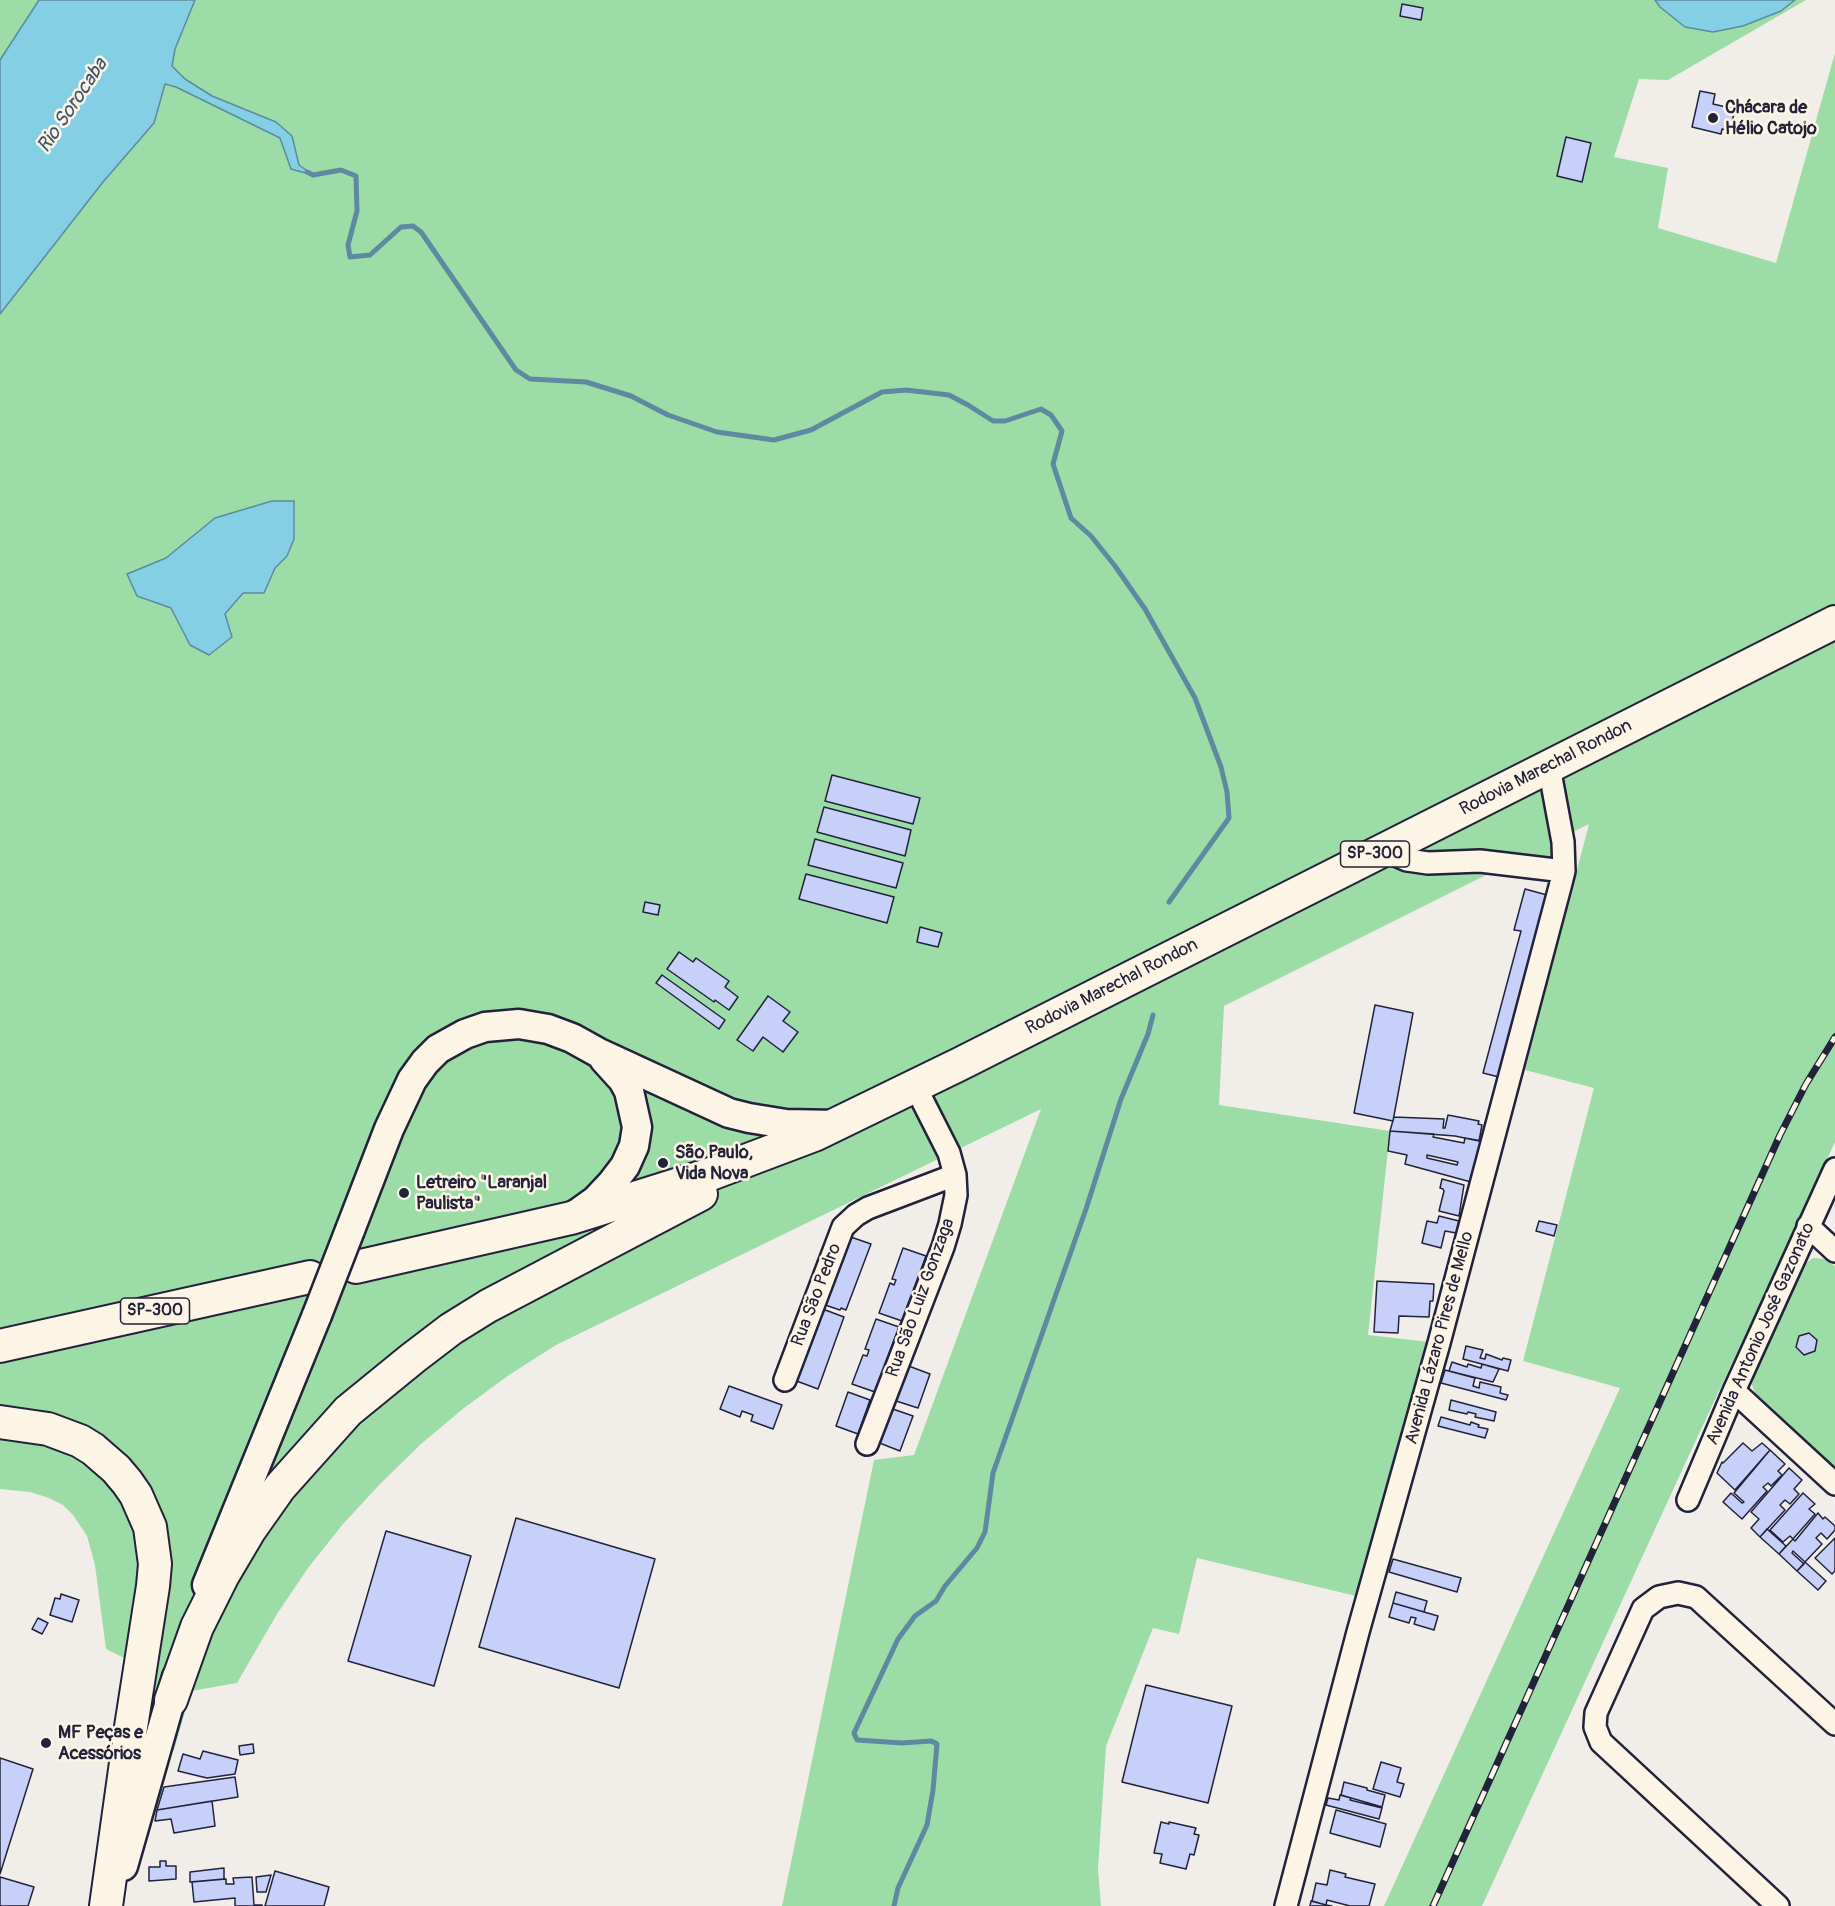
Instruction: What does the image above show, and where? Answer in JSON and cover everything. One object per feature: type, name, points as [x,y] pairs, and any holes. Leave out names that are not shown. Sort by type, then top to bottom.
[{"type":"main road","name":"Rodovia Marechal Rondon","points":[[356,1267],[572,1218],[708,1175],[826,1130],[1835,622]]},
{"type":"main road","points":[[112,1906],[185,1651],[214,1565],[402,1100],[412,1080],[425,1062],[438,1049],[465,1034],[485,1027],[519,1024],[572,1038],[599,1053],[729,1113],[763,1121],[826,1130]]},
{"type":"main road","points":[[572,1218],[595,1201],[625,1166],[634,1146],[637,1127],[629,1091],[615,1070],[599,1053]]},
{"type":"main road","points":[[171,1700],[197,1627],[223,1575],[249,1531],[280,1486],[348,1411],[412,1358],[451,1329],[488,1306],[826,1130]]},
{"type":"main road","name":"SP-300","points":[[0,1346],[310,1277]]},
{"type":"main road","points":[[0,1422],[48,1430],[80,1441],[93,1449],[127,1482],[150,1527],[155,1564],[153,1586],[106,1906]]},
{"type":"street","name":"Avenida Lázaro Pires de Mello","points":[[1286,1906],[1358,1632],[1443,1331],[1564,871],[1561,826],[1549,767]]},
{"type":"street","points":[[1384,850],[1407,860],[1428,864],[1480,861],[1564,871]]},
{"type":"street","name":"Rua São Luiz Gonzaga","points":[[867,1444],[950,1224],[956,1195],[955,1175],[949,1153],[915,1086]]},
{"type":"street","name":"Avenida Antonio José Gazonato","points":[[1688,1500],[1835,1169]]},
{"type":"street","name":"Rua São Pedro","points":[[785,1380],[843,1227],[868,1208],[955,1175]]},
{"type":"street","points":[[1808,1226],[1835,1251]]},
{"type":"street","points":[[1734,1392],[1835,1484]]},
{"type":"street","points":[[1778,1906],[1601,1742],[1595,1727],[1596,1713],[1644,1609],[1659,1597],[1678,1593],[1696,1597],[1835,1724]]},
{"type":"green space","points":[[0,0],[39,0],[0,60]]},
{"type":"green space","points":[[195,0],[1806,0],[1668,80],[1639,79],[1614,157],[1668,168],[1658,228],[1776,263],[1835,53],[1835,1142],[1482,1906],[1384,1906],[1620,1388],[1523,1361],[1594,1088],[1525,1070],[1589,824],[1555,841],[1556,860],[1522,857],[1224,1006],[1219,1105],[1390,1131],[1368,1335],[1429,1342],[1356,1596],[1197,1558],[1179,1634],[1153,1628],[1106,1746],[1098,1869],[1101,1906],[782,1906],[874,1460],[914,1455],[1041,1109],[556,1345],[509,1375],[421,1444],[343,1524],[308,1568],[277,1614],[237,1683],[191,1691],[174,1750],[140,1754],[146,1669],[106,1649],[95,1565],[87,1536],[63,1505],[30,1492],[0,1489],[0,314],[103,182],[154,123],[165,84],[176,87],[280,138],[291,169],[311,174],[299,165],[292,136],[276,122],[212,96],[185,79],[172,66],[175,49]],"holes":[[[216,518],[294,539],[287,556],[275,568],[264,593],[243,593],[225,614],[232,637],[209,655],[190,645],[171,608],[128,574],[166,558]]]},
{"type":"green space","points":[[1813,1258],[1824,1259],[1835,1266],[1835,1470],[1757,1399],[1752,1385],[1754,1371],[1802,1266]]},
{"type":"water","name":"Rio Sorocaba","points":[[39,0],[195,0],[175,49],[172,66],[185,79],[212,96],[276,122],[292,136],[299,165],[313,175],[291,169],[280,138],[176,87],[165,84],[154,123],[103,182],[0,314],[0,60]]},
{"type":"water","points":[[1655,0],[1795,0],[1781,11],[1743,26],[1713,32],[1685,27],[1660,7]]},
{"type":"water","points":[[272,501],[294,501],[294,539],[287,556],[275,568],[264,593],[243,593],[225,614],[232,637],[209,655],[190,645],[171,608],[137,596],[127,574],[166,558],[215,518]]},
{"type":"building","points":[[1402,4],[1423,8],[1421,20],[1400,16]]},
{"type":"building","name":"Chácara de Hélio Catojo","points":[[1700,91],[1715,94],[1713,104],[1735,109],[1730,131],[1722,129],[1721,134],[1692,127]]},
{"type":"building","points":[[1566,137],[1591,143],[1582,182],[1557,176]]},
{"type":"building","points":[[832,775],[920,798],[913,824],[825,801]]},
{"type":"building","points":[[824,807],[911,830],[905,856],[817,832]]},
{"type":"building","points":[[815,839],[903,863],[896,888],[808,865]]},
{"type":"building","points":[[806,874],[894,897],[887,923],[799,899]]},
{"type":"building","points":[[1525,889],[1547,895],[1499,1077],[1483,1073],[1521,931],[1514,930]]},
{"type":"building","points":[[645,902],[660,905],[658,915],[643,912]]},
{"type":"building","points":[[920,927],[942,933],[938,947],[917,942]]},
{"type":"building","points":[[679,952],[693,962],[696,958],[729,981],[725,987],[738,997],[729,1010],[667,969]]},
{"type":"building","points":[[662,975],[725,1020],[719,1029],[656,983]]},
{"type":"building","points":[[768,996],[790,1012],[783,1021],[798,1032],[783,1052],[763,1037],[753,1051],[737,1040]]},
{"type":"building","points":[[1375,1005],[1413,1013],[1393,1121],[1354,1113]]},
{"type":"building","points":[[1448,1115],[1479,1121],[1478,1124],[1482,1125],[1479,1141],[1455,1136],[1390,1131],[1394,1117],[1444,1119],[1443,1128],[1445,1128]]},
{"type":"building","points":[[1390,1131],[1434,1134],[1433,1137],[1464,1143],[1465,1138],[1482,1141],[1471,1182],[1405,1164],[1407,1155],[1388,1151]],"holes":[[[1427,1155],[1458,1162],[1457,1165],[1427,1158]]]},
{"type":"building","points":[[1442,1179],[1464,1185],[1459,1216],[1439,1211],[1444,1191],[1440,1188]]},
{"type":"building","points":[[1439,1216],[1459,1221],[1456,1233],[1445,1231],[1441,1248],[1422,1243],[1427,1221],[1437,1223]]},
{"type":"building","points":[[1539,1221],[1557,1225],[1554,1236],[1536,1231]]},
{"type":"building","points":[[848,1236],[871,1244],[846,1310],[841,1308],[840,1310],[822,1304]]},
{"type":"building","points":[[903,1248],[926,1256],[902,1321],[879,1313],[890,1283],[894,1285],[896,1280],[892,1279]]},
{"type":"building","points":[[1377,1281],[1434,1284],[1429,1317],[1399,1316],[1398,1333],[1374,1332]]},
{"type":"building","points":[[820,1308],[844,1317],[818,1389],[794,1380]]},
{"type":"building","points":[[876,1319],[899,1327],[875,1392],[852,1384],[863,1355],[867,1356],[869,1350],[865,1349]]},
{"type":"building","points":[[1809,1333],[1817,1340],[1815,1351],[1804,1355],[1796,1347],[1799,1336]]},
{"type":"building","points":[[1466,1346],[1483,1350],[1480,1358],[1485,1359],[1486,1354],[1502,1360],[1503,1358],[1511,1360],[1508,1371],[1463,1359]]},
{"type":"building","points":[[1452,1362],[1467,1367],[1468,1364],[1481,1368],[1482,1364],[1499,1369],[1493,1382],[1449,1371]]},
{"type":"building","points":[[906,1365],[930,1374],[918,1408],[893,1400]]},
{"type":"building","points":[[1445,1370],[1475,1378],[1473,1386],[1479,1388],[1480,1382],[1501,1387],[1500,1393],[1508,1395],[1506,1400],[1441,1383]]},
{"type":"building","points":[[729,1386],[782,1405],[773,1429],[751,1421],[753,1415],[742,1411],[740,1417],[720,1409]]},
{"type":"building","points":[[848,1392],[870,1400],[858,1434],[836,1426]]},
{"type":"building","points":[[1451,1400],[1496,1412],[1494,1421],[1475,1417],[1476,1414],[1468,1412],[1467,1414],[1449,1410]]},
{"type":"building","points":[[890,1408],[913,1416],[900,1451],[877,1442]]},
{"type":"building","points":[[1441,1417],[1470,1425],[1471,1422],[1479,1425],[1478,1427],[1488,1429],[1485,1438],[1438,1426]]},
{"type":"building","points":[[1743,1443],[1752,1451],[1762,1443],[1770,1450],[1735,1490],[1717,1473],[1722,1462]]},
{"type":"building","points":[[1770,1450],[1785,1464],[1778,1471],[1782,1475],[1771,1486],[1768,1483],[1763,1487],[1767,1491],[1742,1519],[1723,1502],[1731,1493],[1742,1503],[1744,1502],[1734,1493]]},
{"type":"building","points":[[1789,1468],[1802,1480],[1794,1489],[1799,1494],[1790,1504],[1785,1500],[1780,1505],[1785,1510],[1760,1537],[1751,1528],[1759,1519],[1751,1512]]},
{"type":"building","points":[[1803,1493],[1815,1504],[1809,1509],[1815,1514],[1793,1539],[1790,1536],[1783,1542],[1770,1530]]},
{"type":"building","points":[[1818,1513],[1835,1526],[1835,1530],[1827,1539],[1821,1533],[1816,1538],[1822,1544],[1805,1562],[1793,1551],[1792,1553],[1804,1564],[1797,1571],[1779,1554],[1793,1539],[1795,1541]]},
{"type":"building","points":[[516,1518],[655,1559],[619,1688],[479,1647]]},
{"type":"building","points":[[1767,1529],[1786,1546],[1779,1554],[1760,1537]]},
{"type":"building","points":[[386,1531],[471,1556],[434,1686],[348,1661]]},
{"type":"building","points":[[1835,1538],[1835,1571],[1832,1574],[1815,1558]]},
{"type":"building","points":[[1393,1559],[1461,1578],[1457,1592],[1389,1572]]},
{"type":"building","points":[[1805,1562],[1826,1581],[1818,1590],[1797,1571]]},
{"type":"building","points":[[1396,1592],[1427,1601],[1424,1612],[1393,1603]]},
{"type":"building","points":[[61,1594],[79,1600],[72,1622],[50,1615],[55,1598],[60,1599]]},
{"type":"building","points":[[1393,1603],[1438,1616],[1434,1630],[1414,1624],[1416,1618],[1411,1617],[1409,1623],[1389,1617]]},
{"type":"building","points":[[38,1618],[48,1623],[42,1634],[32,1629]]},
{"type":"building","points":[[1146,1685],[1232,1706],[1208,1803],[1122,1782]]},
{"type":"building","points":[[253,1744],[254,1753],[240,1755],[239,1746]]},
{"type":"building","points":[[203,1751],[238,1760],[235,1774],[207,1778],[178,1771],[183,1754],[200,1759]]},
{"type":"building","points":[[0,1758],[33,1769],[0,1874]]},
{"type":"building","points":[[1381,1762],[1401,1768],[1397,1782],[1404,1784],[1400,1797],[1373,1789]]},
{"type":"building","points":[[235,1777],[238,1797],[157,1810],[164,1787]]},
{"type":"building","points":[[1344,1782],[1385,1795],[1382,1807],[1341,1795]]},
{"type":"building","points":[[1340,1795],[1351,1798],[1350,1800],[1382,1808],[1379,1819],[1326,1805],[1328,1798],[1339,1800]]},
{"type":"building","points":[[212,1801],[215,1826],[174,1833],[171,1819],[155,1821],[157,1810]]},
{"type":"building","points":[[1336,1810],[1386,1824],[1380,1847],[1330,1833]]},
{"type":"building","points":[[1161,1822],[1196,1828],[1194,1834],[1199,1835],[1194,1855],[1190,1854],[1186,1869],[1160,1863],[1162,1854],[1154,1853]]},
{"type":"building","points":[[160,1861],[166,1861],[166,1866],[176,1866],[176,1879],[149,1881],[149,1867],[160,1867]]},
{"type":"building","points":[[224,1868],[224,1879],[190,1882],[190,1872]]},
{"type":"building","points":[[1330,1870],[1346,1874],[1345,1877],[1375,1884],[1369,1906],[1350,1906],[1327,1900],[1326,1905],[1312,1901],[1316,1883],[1327,1885]]},
{"type":"building","points":[[275,1871],[329,1887],[324,1906],[265,1906]]},
{"type":"building","points":[[271,1875],[266,1892],[257,1892],[256,1877]]},
{"type":"building","points":[[0,1877],[34,1887],[28,1906],[0,1906]]},
{"type":"building","points":[[252,1877],[254,1905],[262,1906],[235,1906],[235,1898],[194,1902],[192,1882],[226,1879],[226,1884],[234,1884],[233,1878]]},
{"type":"building","points":[[1311,1901],[1326,1905],[1332,1906],[1310,1906]]},
{"type":"waterway","points":[[307,172],[313,175],[341,170],[356,176],[357,211],[348,245],[350,257],[370,255],[401,227],[413,226],[421,232],[516,370],[530,379],[586,382],[631,396],[668,415],[717,432],[774,440],[811,430],[882,392],[906,390],[949,395],[993,421],[1005,421],[1041,409],[1051,415],[1062,431],[1053,464],[1071,518],[1091,536],[1145,609],[1195,698],[1221,767],[1227,792],[1229,818],[1169,902]]},
{"type":"waterway","points":[[894,1906],[898,1888],[927,1825],[937,1744],[931,1741],[902,1743],[857,1740],[854,1733],[898,1639],[915,1616],[936,1601],[945,1586],[977,1548],[985,1532],[993,1473],[1086,1209],[1121,1099],[1148,1034],[1153,1015]]},
{"type":"railway","points":[[1433,1906],[1780,1135],[1806,1084],[1835,1037]]},
{"type":"place","name":"Chácara de Hélio Catojo","points":[[1713,118]]},
{"type":"place","name":"São Paulo, Vida Nova","points":[[663,1163]]},
{"type":"place","name":"Letreiro \"Laranjal Paulista\"","points":[[404,1193]]},
{"type":"place","name":"MF Peças e Acessórios","points":[[46,1743]]}]
